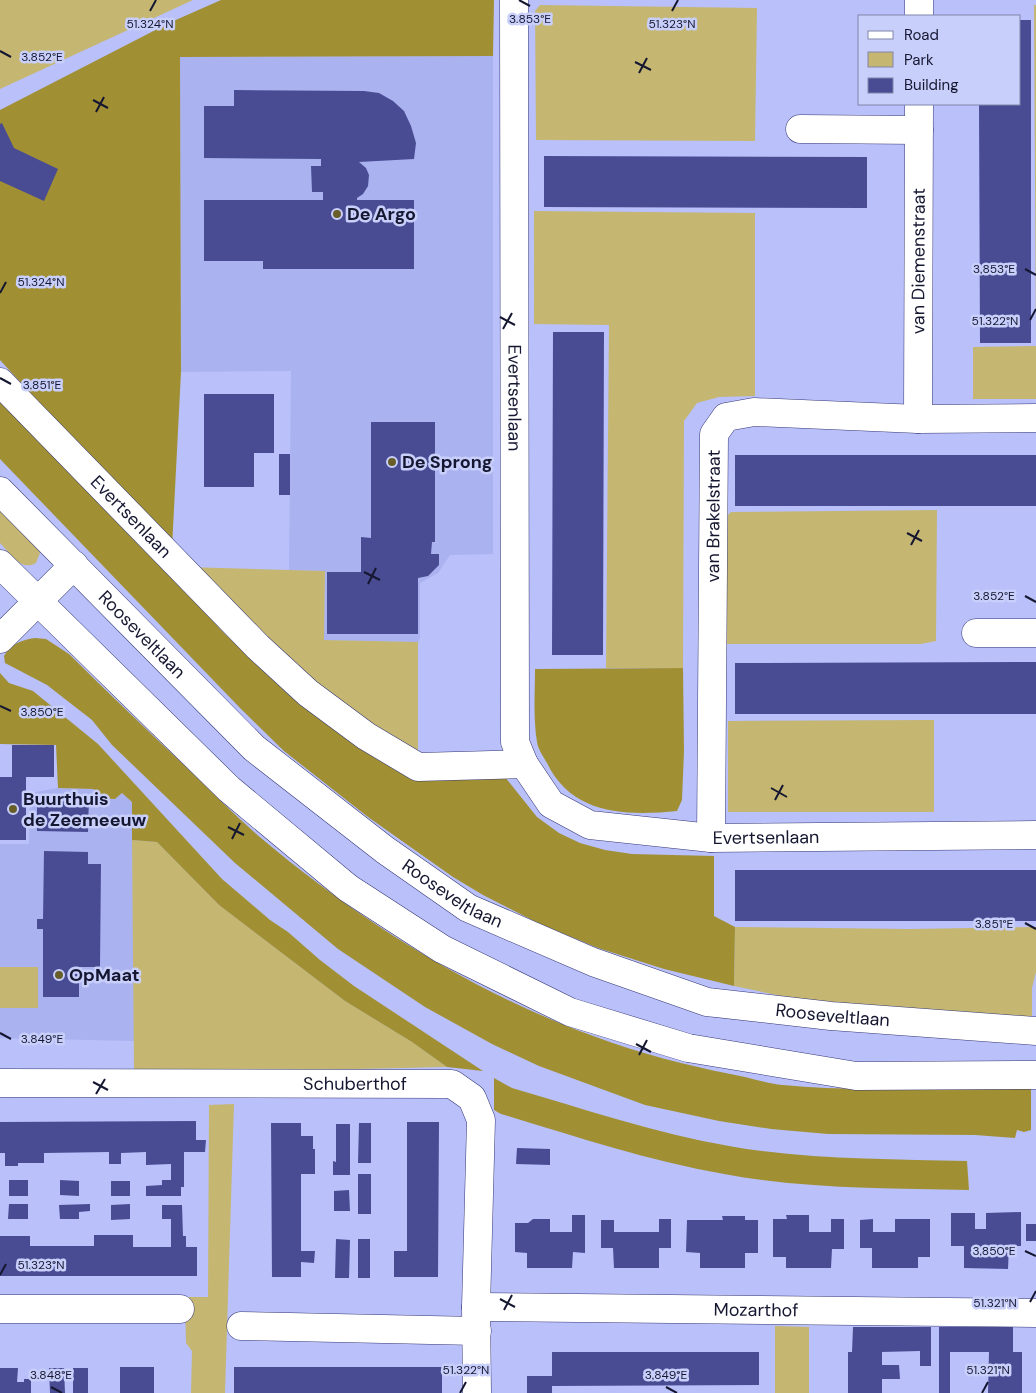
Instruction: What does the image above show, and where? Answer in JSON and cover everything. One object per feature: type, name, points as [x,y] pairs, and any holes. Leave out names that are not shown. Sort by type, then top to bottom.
[{"type":"street","name":"Evertsenlaan","points":[[514,0],[515,742],[524,764],[551,804],[590,825],[711,838],[1036,835]]},
{"type":"street","points":[[919,0],[919,15]]},
{"type":"street","points":[[800,130],[919,117]]},
{"type":"street","name":"van Diemenstraat","points":[[918,419],[919,117]]},
{"type":"street","name":"Evertsenlaan","points":[[0,382],[258,647],[308,694],[366,736],[418,767],[524,764]]},
{"type":"street","name":"van Brakelstraat","points":[[711,838],[714,434],[726,416],[754,412],[918,419],[1036,418]]},
{"type":"street","name":"Rooseveltlaan","points":[[0,491],[254,748],[385,850],[468,908],[593,962],[707,1002],[831,1016],[1036,1031]]},
{"type":"street","points":[[0,564],[229,789],[348,888],[442,949],[570,1012],[688,1048],[856,1076],[1036,1076]]},
{"type":"street","points":[[0,639],[74,565]]},
{"type":"street","points":[[976,633],[1036,633]]},
{"type":"street","name":"Schuberthof","points":[[0,1084],[452,1084],[472,1098],[481,1120],[477,1393]]},
{"type":"street","points":[[0,1308],[180,1309]]},
{"type":"street","name":"Mozarthof","points":[[477,1319],[1036,1313]]},
{"type":"street","points":[[241,1326],[477,1319]]},
{"type":"shaded area","points":[[221,0],[494,0],[493,56],[180,57],[181,372],[172,548],[0,360],[0,110],[169,23]]},
{"type":"shaded area","name":"De Argo","points":[[493,56],[493,554],[450,555],[438,573],[420,583],[420,638],[418,642],[324,640],[325,571],[289,570],[291,371],[181,372],[180,57]]},
{"type":"shaded area","points":[[0,393],[225,634],[256,663],[349,735],[505,777],[537,817],[559,833],[580,843],[605,850],[632,854],[714,856],[714,916],[735,927],[734,986],[664,969],[598,948],[540,924],[483,895],[453,877],[368,817],[284,751],[241,709],[0,459]]},
{"type":"shaded area","points":[[35,638],[46,639],[69,654],[241,820],[307,875],[356,911],[406,944],[512,1002],[567,1026],[624,1047],[681,1063],[773,1084],[876,1089],[1031,1084],[1031,1130],[1024,1132],[1017,1130],[1015,1138],[975,1135],[828,1134],[771,1129],[719,1121],[645,1105],[539,1066],[492,1044],[425,1007],[338,949],[235,863],[112,745],[92,720],[47,685],[5,663],[4,656],[13,646],[21,641]]},
{"type":"shaded area","points":[[683,668],[684,751],[682,800],[677,811],[639,813],[620,812],[602,808],[586,802],[571,793],[558,780],[538,747],[535,714],[535,669]]},
{"type":"shaded area","points":[[0,673],[9,683],[33,691],[98,744],[222,879],[270,920],[288,932],[354,986],[483,1071],[447,1067],[412,1042],[345,1001],[219,905],[157,842],[132,840],[132,802],[122,793],[115,799],[94,798],[94,789],[58,788],[56,745],[0,744]]},
{"type":"shaded area","points":[[58,788],[95,789],[95,798],[115,799],[122,793],[132,802],[134,1041],[0,1038],[0,844],[29,844],[30,793]]},
{"type":"shaded area","points":[[494,1078],[512,1088],[620,1120],[701,1141],[729,1146],[758,1151],[818,1156],[967,1161],[969,1190],[846,1187],[785,1183],[696,1169],[611,1147],[501,1114],[494,1110]]},
{"type":"green space","points":[[0,0],[193,0],[0,89]]},
{"type":"green space","points":[[540,5],[757,8],[755,141],[536,140],[535,11]]},
{"type":"green space","points":[[1034,5],[1036,5],[1036,346]]},
{"type":"green space","points":[[534,211],[755,213],[755,396],[719,397],[697,403],[684,421],[683,668],[606,668],[609,325],[534,324]]},
{"type":"green space","points":[[1036,346],[1036,399],[973,399],[973,347]]},
{"type":"green space","points":[[0,509],[38,548],[40,553],[36,563],[25,565],[21,563],[0,543]]},
{"type":"green space","points":[[937,510],[936,641],[921,644],[724,644],[725,518],[731,512]]},
{"type":"green space","points":[[186,567],[325,571],[324,640],[418,642],[418,753],[337,704]]},
{"type":"green space","points":[[934,720],[934,812],[728,812],[728,721]]},
{"type":"green space","points":[[132,840],[157,842],[219,905],[345,1001],[412,1042],[447,1067],[220,1072],[134,1069]]},
{"type":"green space","points":[[735,927],[909,929],[1036,927],[1036,972],[1032,988],[1032,1023],[889,1013],[786,997],[734,986]]},
{"type":"green space","points":[[0,967],[38,967],[38,1008],[0,1008]]},
{"type":"green space","points":[[234,1104],[225,1393],[191,1393],[192,1351],[186,1343],[185,1297],[208,1297],[209,1105]]},
{"type":"green space","points":[[775,1326],[809,1327],[809,1393],[775,1393]]},
{"type":"building","points":[[1021,20],[1031,20],[1031,343],[980,343],[979,105],[1021,105]]},
{"type":"building","points":[[234,90],[364,91],[379,93],[393,101],[404,111],[416,143],[414,159],[359,162],[366,168],[369,175],[368,186],[357,200],[414,200],[414,269],[263,269],[263,261],[204,261],[204,200],[323,200],[323,192],[312,192],[311,166],[321,166],[321,159],[204,158],[204,106],[234,106]]},
{"type":"building","points":[[2,123],[14,148],[58,169],[44,201],[0,181],[0,124]]},
{"type":"building","points":[[544,156],[867,157],[867,208],[544,207]]},
{"type":"building","points":[[553,332],[604,332],[603,655],[552,655]]},
{"type":"building","points":[[204,394],[274,394],[274,453],[254,453],[254,487],[204,487]]},
{"type":"building","points":[[371,422],[435,422],[435,542],[432,542],[431,554],[439,554],[439,565],[428,576],[418,578],[418,634],[327,634],[327,572],[361,572],[361,537],[371,538]]},
{"type":"building","points":[[279,454],[290,454],[290,495],[279,495]]},
{"type":"building","points":[[735,455],[1036,455],[1036,506],[735,506]]},
{"type":"building","points":[[1036,662],[1036,714],[735,714],[735,663]]},
{"type":"building","name":"Buurthuis de Zeemeeuw","points":[[12,745],[54,745],[54,777],[26,777],[26,840],[0,840],[0,777],[12,777]]},
{"type":"building","points":[[37,795],[89,796],[88,832],[37,831]]},
{"type":"building","points":[[44,851],[88,852],[88,864],[101,864],[100,967],[79,967],[79,997],[43,997],[43,929],[37,929],[37,919],[43,919]]},
{"type":"building","points":[[735,870],[1036,870],[1036,921],[735,921]]},
{"type":"building","points":[[196,1121],[196,1140],[206,1140],[205,1152],[184,1152],[184,1187],[181,1187],[181,1196],[146,1196],[146,1186],[162,1185],[162,1180],[171,1180],[171,1164],[146,1165],[146,1152],[121,1153],[121,1164],[109,1164],[109,1152],[44,1153],[44,1163],[18,1163],[18,1166],[5,1166],[5,1153],[0,1153],[0,1122]]},
{"type":"building","points":[[407,1122],[439,1122],[438,1277],[394,1277],[394,1251],[407,1251]]},
{"type":"building","points":[[271,1123],[301,1123],[301,1136],[313,1136],[315,1174],[301,1174],[301,1251],[315,1251],[314,1263],[301,1262],[301,1277],[272,1277]]},
{"type":"building","points":[[359,1123],[371,1123],[371,1163],[358,1163]]},
{"type":"building","points":[[336,1124],[350,1124],[350,1175],[333,1175],[333,1161],[336,1162]]},
{"type":"building","points":[[517,1148],[550,1149],[550,1165],[516,1164]]},
{"type":"building","points":[[358,1174],[371,1174],[371,1214],[358,1214]]},
{"type":"building","points":[[9,1180],[28,1180],[28,1196],[9,1196]]},
{"type":"building","points":[[60,1180],[79,1181],[79,1196],[60,1195]]},
{"type":"building","points":[[111,1181],[130,1181],[130,1196],[111,1196]]},
{"type":"building","points":[[349,1190],[350,1211],[334,1211],[334,1191]]},
{"type":"building","points":[[9,1204],[28,1204],[28,1219],[8,1219]]},
{"type":"building","points":[[90,1204],[90,1211],[79,1212],[79,1219],[60,1219],[59,1205]]},
{"type":"building","points":[[130,1204],[130,1219],[111,1220],[111,1205]]},
{"type":"building","points":[[162,1205],[182,1205],[183,1236],[186,1236],[186,1247],[197,1247],[197,1276],[0,1276],[0,1236],[30,1236],[30,1246],[94,1246],[94,1235],[133,1235],[133,1247],[171,1247],[171,1219],[162,1219]]},
{"type":"building","points":[[1021,1212],[1021,1246],[1009,1246],[1008,1269],[964,1268],[964,1246],[951,1246],[951,1213],[975,1213],[975,1229],[986,1229],[986,1213]]},
{"type":"building","points":[[572,1215],[585,1215],[585,1253],[573,1252],[572,1268],[527,1268],[527,1253],[515,1252],[515,1223],[528,1223],[533,1219],[550,1219],[550,1232],[572,1232]]},
{"type":"building","points":[[786,1215],[809,1215],[809,1232],[831,1232],[831,1219],[844,1219],[844,1249],[832,1249],[831,1268],[786,1268],[786,1257],[773,1257],[773,1219],[787,1219]]},
{"type":"building","points":[[722,1216],[745,1216],[745,1220],[758,1220],[758,1253],[745,1253],[745,1268],[700,1268],[700,1253],[686,1252],[687,1220],[723,1220]]},
{"type":"building","points":[[659,1219],[671,1219],[671,1248],[659,1248],[659,1268],[614,1268],[613,1248],[601,1248],[601,1220],[614,1220],[614,1232],[659,1232]]},
{"type":"building","points":[[873,1219],[873,1232],[895,1232],[895,1219],[930,1219],[930,1257],[918,1257],[918,1268],[872,1268],[872,1248],[860,1248],[860,1220]]},
{"type":"building","points":[[1026,1224],[1036,1224],[1036,1241],[1026,1241]]},
{"type":"building","points":[[336,1239],[350,1240],[349,1278],[335,1278]]},
{"type":"building","points":[[358,1239],[370,1239],[370,1278],[358,1278]]},
{"type":"building","points":[[853,1327],[931,1327],[931,1366],[920,1366],[920,1351],[882,1352],[882,1365],[899,1365],[900,1379],[882,1379],[882,1393],[848,1393],[848,1352],[852,1352]]},
{"type":"building","points":[[939,1327],[1013,1327],[1013,1352],[1022,1352],[1022,1393],[988,1393],[989,1352],[950,1352],[950,1393],[939,1393]]},
{"type":"building","points":[[552,1352],[759,1352],[759,1385],[552,1386],[552,1393],[527,1393],[527,1376],[552,1376]]},
{"type":"building","points":[[120,1367],[154,1367],[154,1393],[120,1393]]},
{"type":"building","points":[[234,1367],[442,1367],[442,1393],[234,1393]]},
{"type":"building","points":[[0,1368],[18,1368],[17,1382],[31,1379],[31,1393],[0,1393]]},
{"type":"building","points":[[49,1368],[64,1368],[65,1393],[50,1393]]},
{"type":"building","points":[[73,1368],[88,1368],[88,1393],[73,1393]]},
{"type":"place","name":"De Argo","points":[[337,214]]},
{"type":"place","name":"De Sprong","points":[[392,462]]},
{"type":"place","name":"Buurthuis de Zeemeeuw","points":[[13,809]]},
{"type":"place","name":"OpMaat","points":[[59,975]]}]
